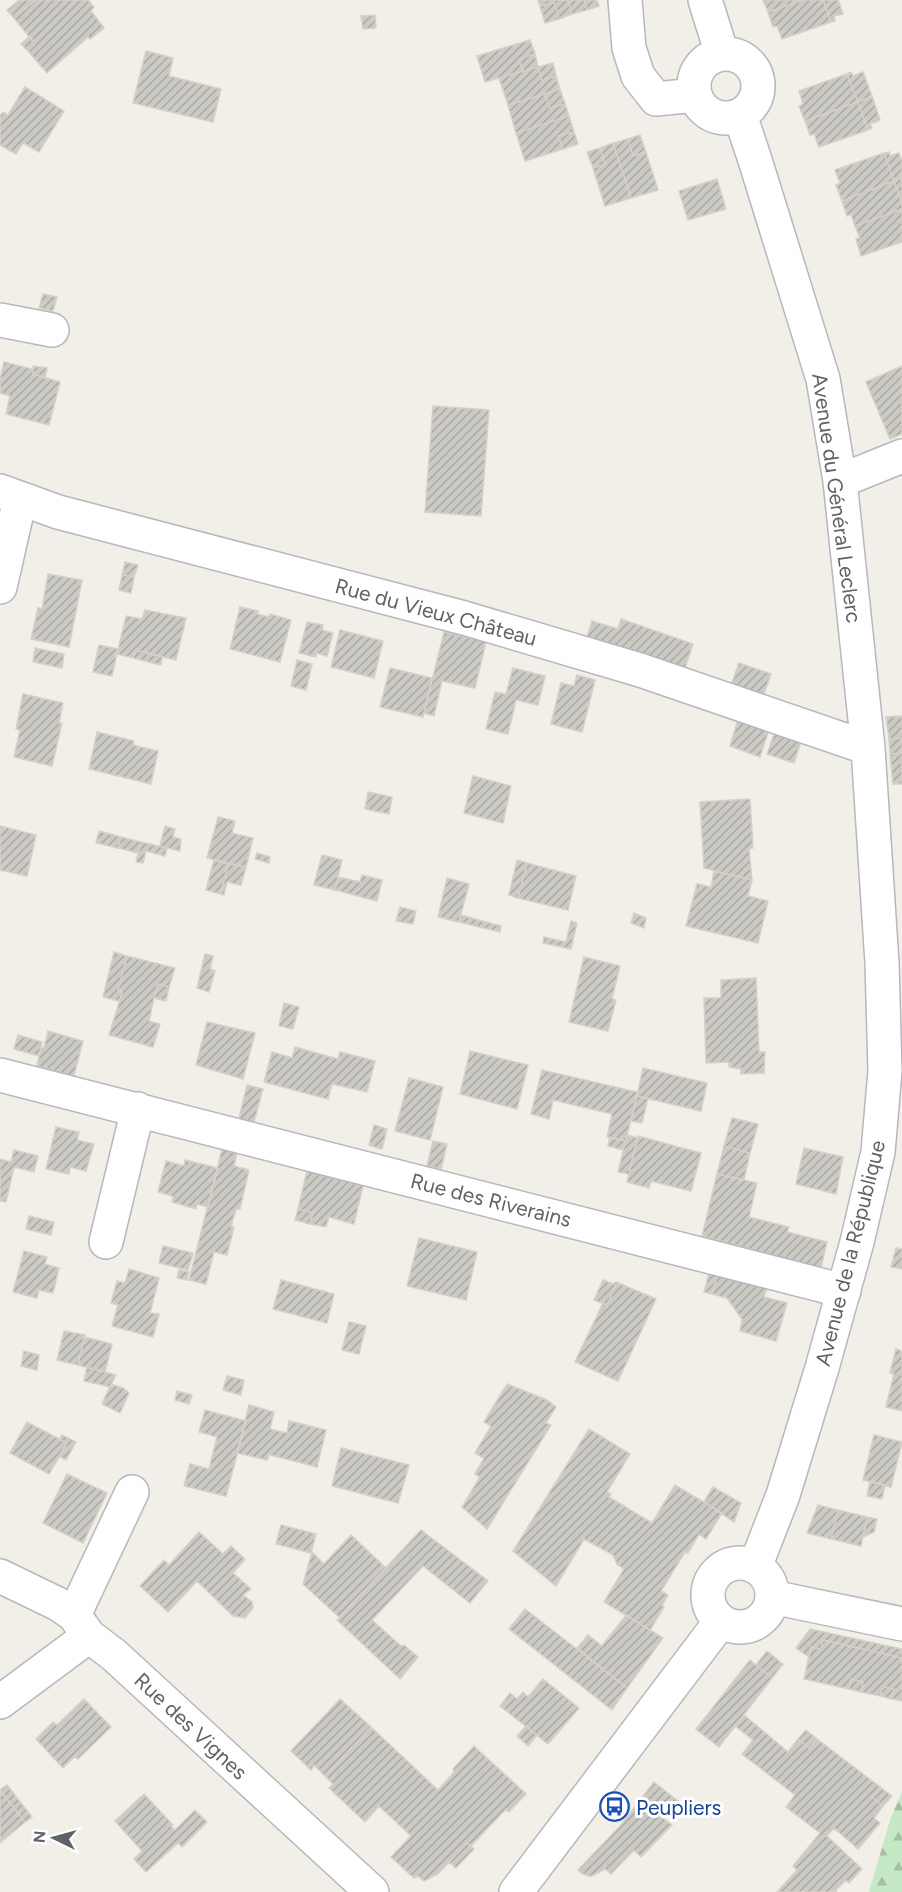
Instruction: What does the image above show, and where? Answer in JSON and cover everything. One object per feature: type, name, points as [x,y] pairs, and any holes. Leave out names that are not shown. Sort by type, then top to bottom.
[{"type":"street","points":[[625,0],[629,48],[638,76],[656,99],[695,95]]},
{"type":"street","points":[[705,0],[722,54]]},
{"type":"street","points":[[722,54],[732,54],[750,64],[758,82],[758,92],[754,102],[740,116],[728,118],[708,113],[700,105],[695,95],[696,73],[711,57],[722,54]]},
{"type":"street","name":"Avenue du Général Leclerc","points":[[740,116],[824,379],[840,481],[868,748]]},
{"type":"street","points":[[0,320],[52,330]]},
{"type":"street","points":[[840,481],[902,456]]},
{"type":"street","points":[[0,586],[10,495]]},
{"type":"street","name":"Rue du Vieux Château","points":[[10,495],[58,512],[486,624],[640,670],[868,748]]},
{"type":"street","name":"Avenue de la République","points":[[754,1567],[783,1496],[843,1291],[878,1152],[885,1071],[882,963],[868,748]]},
{"type":"street","name":"Rue des Riverains","points":[[0,1076],[138,1109],[843,1291]]},
{"type":"street","points":[[106,1242],[138,1109]]},
{"type":"street","points":[[0,1702],[81,1625],[132,1492]]},
{"type":"street","points":[[734,1564],[744,1564],[754,1567],[767,1578],[772,1597],[760,1621],[741,1627],[730,1626],[714,1614],[709,1604],[708,1594],[716,1574],[734,1564]]},
{"type":"street","name":"Rue des Vignes","points":[[0,1576],[58,1604],[372,1892]]},
{"type":"street","points":[[772,1597],[902,1624]]},
{"type":"street","points":[[516,1892],[721,1621]]},
{"type":"green space","points":[[902,1792],[902,1892],[869,1892],[891,1817]]},
{"type":"building","points":[[19,0],[36,0],[14,18],[7,10]]},
{"type":"building","points":[[36,0],[88,0],[94,7],[91,11],[104,28],[90,39],[88,37],[47,73],[28,51],[35,44],[14,18]]},
{"type":"building","points":[[538,0],[568,0],[572,14],[559,19],[554,2],[540,6]]},
{"type":"building","points":[[568,0],[584,0],[587,10],[572,14]]},
{"type":"building","points":[[584,0],[597,0],[599,6],[587,10]]},
{"type":"building","points":[[763,0],[803,0],[768,12]]},
{"type":"building","points":[[803,0],[823,0],[831,22],[782,39],[777,26],[773,27],[768,12]]},
{"type":"building","points":[[823,0],[838,0],[843,14],[834,16],[835,21],[831,22]]},
{"type":"building","points":[[554,2],[559,19],[545,23],[540,6]]},
{"type":"building","points":[[375,15],[376,28],[363,29],[361,16]]},
{"type":"building","points":[[30,36],[35,44],[28,51],[21,44]]},
{"type":"building","points":[[530,40],[535,54],[519,59],[523,71],[485,82],[477,56]]},
{"type":"building","points":[[146,51],[173,58],[169,76],[221,89],[213,122],[133,103]]},
{"type":"building","points":[[535,54],[538,67],[523,71],[519,59]]},
{"type":"building","points":[[553,63],[556,76],[542,81],[538,67]]},
{"type":"building","points":[[538,67],[542,81],[556,76],[560,89],[508,105],[499,78]]},
{"type":"building","points":[[851,72],[853,76],[863,72],[872,96],[858,102],[847,74]]},
{"type":"building","points":[[847,74],[858,102],[805,121],[799,106],[803,104],[799,91]]},
{"type":"building","points":[[25,87],[64,111],[39,152],[23,143],[16,154],[0,145],[0,116],[3,112],[8,115]]},
{"type":"building","points":[[560,89],[565,104],[550,108],[545,94]]},
{"type":"building","points":[[545,94],[550,108],[565,104],[569,116],[516,133],[508,105]]},
{"type":"building","points":[[872,96],[880,120],[870,124],[872,128],[868,130],[858,102]]},
{"type":"building","points":[[858,102],[868,130],[819,147],[814,134],[810,135],[805,121]]},
{"type":"building","points":[[569,116],[574,132],[558,136],[563,149],[525,161],[516,133]]},
{"type":"building","points":[[574,132],[578,144],[563,149],[558,136]]},
{"type":"building","points":[[640,135],[646,152],[633,156],[628,139]]},
{"type":"building","points":[[628,139],[633,156],[646,152],[658,190],[631,198],[613,143]]},
{"type":"building","points":[[613,143],[631,198],[605,206],[593,168],[605,164],[600,148]]},
{"type":"building","points":[[600,148],[605,164],[593,168],[587,152]]},
{"type":"building","points":[[889,152],[890,156],[899,153],[902,161],[902,178],[894,181],[884,153]]},
{"type":"building","points":[[884,153],[894,181],[842,201],[836,185],[840,183],[835,170]]},
{"type":"building","points":[[902,178],[902,203],[894,181]]},
{"type":"building","points":[[717,179],[726,209],[688,220],[679,191]]},
{"type":"building","points":[[894,181],[902,209],[855,226],[851,214],[847,216],[842,201]]},
{"type":"building","points":[[902,209],[902,242],[861,256],[856,239],[860,238],[855,226]]},
{"type":"building","points":[[43,294],[57,297],[53,311],[39,308]]},
{"type":"building","points":[[4,362],[32,369],[33,374],[60,382],[49,425],[6,414],[10,396],[0,393]]},
{"type":"building","points":[[33,366],[47,368],[45,378],[33,374]]},
{"type":"building","points":[[902,366],[902,434],[890,439],[866,382]]},
{"type":"building","points":[[433,406],[489,410],[481,516],[425,512]]},
{"type":"building","points":[[125,562],[138,565],[134,577],[122,575]]},
{"type":"building","points":[[48,574],[82,580],[69,647],[31,639],[38,608],[42,609]]},
{"type":"building","points":[[122,575],[134,577],[131,593],[119,590]]},
{"type":"building","points":[[240,607],[258,611],[257,614],[269,617],[270,614],[291,620],[280,662],[230,649]]},
{"type":"building","points":[[145,610],[186,618],[176,660],[135,650],[133,658],[117,654],[126,616],[142,619]]},
{"type":"building","points":[[621,619],[693,644],[683,674],[586,640],[592,621],[618,629]]},
{"type":"building","points":[[307,622],[323,625],[322,630],[333,633],[327,656],[316,653],[316,657],[299,653]]},
{"type":"building","points":[[340,630],[383,641],[374,678],[331,667]]},
{"type":"building","points":[[444,632],[486,642],[475,688],[442,681],[434,716],[424,713]]},
{"type":"building","points":[[99,645],[118,649],[112,676],[93,672]]},
{"type":"building","points":[[35,648],[64,654],[62,668],[33,662]]},
{"type":"building","points":[[135,650],[162,657],[161,665],[133,658]]},
{"type":"building","points":[[297,660],[312,664],[306,690],[291,686]]},
{"type":"building","points":[[739,663],[771,674],[761,702],[729,691]]},
{"type":"building","points":[[390,668],[432,678],[423,717],[380,707]]},
{"type":"building","points":[[513,668],[545,676],[538,705],[516,700],[508,734],[486,729],[495,692],[506,694]]},
{"type":"building","points":[[577,675],[595,680],[582,732],[551,724],[561,683],[574,686]]},
{"type":"building","points":[[23,694],[63,703],[59,723],[62,723],[52,766],[14,757],[20,730],[16,729]]},
{"type":"building","points":[[739,716],[770,727],[760,757],[730,746]]},
{"type":"building","points":[[902,716],[902,738],[889,739],[886,717]]},
{"type":"building","points":[[776,729],[802,738],[794,763],[767,754]]},
{"type":"building","points":[[97,732],[134,741],[133,745],[158,751],[151,784],[89,769]]},
{"type":"building","points":[[902,738],[902,753],[890,754],[889,739]]},
{"type":"building","points":[[902,753],[902,784],[893,784],[890,754]]},
{"type":"building","points":[[473,776],[511,786],[503,823],[464,813]]},
{"type":"building","points":[[368,792],[392,797],[389,814],[365,809]]},
{"type":"building","points":[[750,799],[753,848],[749,849],[752,880],[704,868],[700,802]]},
{"type":"building","points":[[218,817],[235,821],[232,833],[253,838],[246,867],[207,858]]},
{"type":"building","points":[[0,826],[36,835],[27,876],[0,870]]},
{"type":"building","points":[[165,826],[175,829],[173,837],[181,839],[180,851],[160,846]]},
{"type":"building","points":[[99,831],[121,837],[118,848],[96,843]]},
{"type":"building","points":[[121,837],[141,842],[138,853],[118,848]]},
{"type":"building","points":[[141,842],[167,848],[165,856],[146,851],[143,863],[136,862]]},
{"type":"building","points":[[257,853],[270,857],[269,863],[255,859]]},
{"type":"building","points":[[322,855],[342,860],[335,890],[314,885]]},
{"type":"building","points":[[214,860],[228,864],[221,894],[206,890]]},
{"type":"building","points":[[517,860],[527,863],[518,898],[509,895]]},
{"type":"building","points":[[527,863],[576,876],[568,910],[518,898]]},
{"type":"building","points":[[228,864],[246,867],[241,885],[227,882],[224,895],[221,894]]},
{"type":"building","points":[[714,871],[752,880],[748,896],[768,901],[758,943],[686,926],[697,884],[711,887]]},
{"type":"building","points":[[362,875],[382,880],[377,901],[335,890],[338,877],[360,882]]},
{"type":"building","points":[[447,878],[469,884],[459,922],[438,917]]},
{"type":"building","points":[[400,907],[416,911],[413,924],[396,921]]},
{"type":"building","points":[[634,913],[646,918],[644,928],[631,923]]},
{"type":"building","points":[[461,915],[501,926],[500,932],[459,922]]},
{"type":"building","points":[[571,921],[577,923],[571,949],[543,943],[544,937],[566,942]]},
{"type":"building","points":[[114,952],[127,956],[118,990],[122,992],[119,1001],[103,997]]},
{"type":"building","points":[[205,954],[213,956],[210,969],[215,971],[209,992],[197,988]]},
{"type":"building","points":[[127,956],[175,968],[169,987],[158,984],[154,998],[149,1021],[160,1024],[153,1047],[109,1035],[122,993],[118,990]]},
{"type":"building","points":[[584,957],[620,966],[612,999],[616,1000],[608,1031],[569,1022]]},
{"type":"building","points":[[756,978],[759,1052],[765,1052],[764,1073],[741,1074],[741,1069],[729,1067],[729,1062],[706,1063],[704,998],[721,998],[721,980]]},
{"type":"building","points":[[158,984],[169,987],[166,1001],[154,998]]},
{"type":"building","points":[[284,1003],[299,1007],[293,1029],[279,1026]]},
{"type":"building","points":[[207,1022],[255,1033],[243,1079],[196,1065]]},
{"type":"building","points":[[48,1031],[83,1041],[74,1076],[37,1066],[41,1047],[44,1048]]},
{"type":"building","points":[[18,1035],[42,1042],[39,1056],[14,1049]]},
{"type":"building","points":[[295,1047],[338,1059],[340,1052],[375,1061],[367,1092],[332,1084],[328,1099],[264,1082],[272,1052],[292,1058]]},
{"type":"building","points":[[470,1051],[528,1065],[517,1109],[460,1094]]},
{"type":"building","points":[[643,1068],[707,1083],[701,1111],[637,1096]]},
{"type":"building","points":[[542,1070],[637,1092],[626,1141],[607,1137],[612,1114],[553,1100],[549,1119],[531,1114]]},
{"type":"building","points":[[409,1078],[443,1087],[430,1140],[395,1131]]},
{"type":"building","points":[[247,1085],[263,1089],[254,1122],[239,1118]]},
{"type":"building","points":[[637,1096],[648,1098],[642,1123],[631,1121]]},
{"type":"building","points":[[732,1118],[758,1124],[750,1153],[724,1146]]},
{"type":"building","points":[[374,1125],[387,1129],[382,1149],[369,1145]]},
{"type":"building","points":[[56,1127],[79,1132],[77,1140],[94,1144],[86,1171],[70,1167],[69,1174],[46,1169]]},
{"type":"building","points":[[627,1135],[638,1138],[629,1174],[618,1172]]},
{"type":"building","points":[[638,1136],[701,1153],[691,1191],[651,1181],[649,1188],[627,1182]]},
{"type":"building","points":[[610,1137],[626,1141],[623,1150],[608,1146]]},
{"type":"building","points":[[433,1141],[447,1144],[441,1169],[427,1166]]},
{"type":"building","points":[[724,1146],[750,1153],[744,1180],[717,1174]]},
{"type":"building","points":[[804,1148],[843,1157],[836,1194],[796,1184]]},
{"type":"building","points":[[222,1149],[237,1153],[234,1166],[249,1170],[240,1209],[236,1209],[231,1227],[234,1227],[227,1255],[214,1252],[205,1284],[189,1280]]},
{"type":"building","points":[[14,1150],[38,1156],[34,1172],[14,1167],[6,1202],[0,1201],[0,1159],[11,1162]]},
{"type":"building","points":[[185,1160],[218,1168],[208,1207],[197,1204],[196,1209],[172,1202],[172,1196],[158,1192],[166,1161],[184,1166]]},
{"type":"building","points":[[307,1171],[363,1186],[354,1224],[329,1217],[326,1227],[310,1224],[313,1213],[298,1209]]},
{"type":"building","points":[[717,1174],[757,1183],[749,1217],[789,1227],[787,1232],[827,1242],[821,1268],[702,1236]]},
{"type":"building","points":[[298,1209],[313,1213],[310,1224],[295,1220]]},
{"type":"building","points":[[29,1216],[54,1222],[51,1235],[26,1229]]},
{"type":"building","points":[[419,1238],[477,1252],[466,1300],[407,1286]]},
{"type":"building","points":[[163,1246],[193,1253],[188,1270],[159,1263]]},
{"type":"building","points":[[896,1248],[902,1249],[902,1269],[891,1267]]},
{"type":"building","points":[[24,1251],[47,1257],[45,1264],[59,1268],[53,1293],[39,1290],[37,1298],[13,1292]]},
{"type":"building","points":[[129,1269],[159,1278],[150,1313],[159,1314],[153,1337],[112,1326],[118,1305],[111,1303],[117,1281],[125,1283]]},
{"type":"building","points":[[179,1270],[189,1272],[187,1280],[177,1278]]},
{"type":"building","points":[[709,1273],[717,1275],[712,1294],[704,1292]]},
{"type":"building","points":[[717,1275],[767,1287],[764,1297],[787,1303],[776,1341],[740,1331],[742,1319],[727,1298],[712,1294]]},
{"type":"building","points":[[281,1280],[334,1294],[327,1323],[273,1309]]},
{"type":"building","points":[[603,1280],[616,1285],[607,1305],[594,1300]]},
{"type":"building","points":[[616,1282],[656,1299],[618,1381],[575,1362],[603,1303],[607,1305],[616,1285],[613,1284]]},
{"type":"building","points":[[349,1322],[366,1326],[359,1354],[342,1350]]},
{"type":"building","points":[[64,1331],[85,1335],[78,1365],[57,1360]]},
{"type":"building","points":[[84,1337],[112,1344],[105,1372],[78,1365]]},
{"type":"building","points":[[896,1349],[902,1351],[902,1411],[886,1407],[894,1374],[890,1373]]},
{"type":"building","points":[[24,1351],[39,1355],[37,1370],[21,1366]]},
{"type":"building","points":[[87,1367],[116,1375],[110,1387],[84,1381]]},
{"type":"building","points":[[227,1376],[244,1380],[241,1395],[223,1390]]},
{"type":"building","points":[[111,1384],[129,1393],[120,1413],[102,1404]]},
{"type":"building","points":[[507,1384],[547,1400],[556,1407],[546,1423],[551,1425],[487,1529],[462,1507],[480,1477],[475,1474],[484,1458],[475,1453],[491,1426],[484,1422]]},
{"type":"building","points":[[177,1391],[192,1395],[189,1404],[175,1400]]},
{"type":"building","points":[[249,1405],[274,1412],[270,1429],[287,1433],[289,1421],[326,1430],[317,1467],[271,1455],[267,1460],[237,1453]]},
{"type":"building","points":[[205,1410],[246,1421],[226,1496],[184,1486],[190,1464],[209,1469],[217,1437],[199,1432]]},
{"type":"building","points":[[27,1422],[67,1443],[49,1474],[10,1453]]},
{"type":"building","points":[[589,1429],[630,1454],[607,1492],[611,1494],[609,1497],[652,1523],[675,1485],[722,1513],[706,1539],[699,1534],[661,1591],[668,1595],[662,1605],[664,1607],[650,1630],[604,1602],[624,1569],[617,1564],[613,1555],[584,1539],[556,1586],[513,1551]]},
{"type":"building","points":[[62,1435],[76,1442],[66,1460],[59,1456],[67,1443],[60,1439]]},
{"type":"building","points":[[874,1435],[902,1442],[891,1487],[863,1480]]},
{"type":"building","points":[[341,1448],[409,1465],[398,1503],[332,1486]]},
{"type":"building","points":[[67,1474],[107,1493],[83,1543],[43,1523]]},
{"type":"building","points":[[870,1481],[885,1485],[882,1499],[867,1496]]},
{"type":"building","points":[[713,1487],[741,1503],[734,1522],[704,1502]]},
{"type":"building","points":[[818,1505],[838,1510],[831,1539],[807,1533]]},
{"type":"building","points":[[838,1510],[867,1517],[861,1546],[831,1539]]},
{"type":"building","points":[[867,1517],[877,1519],[874,1532],[863,1537]]},
{"type":"building","points":[[281,1525],[316,1534],[311,1553],[276,1544]]},
{"type":"building","points":[[421,1530],[488,1581],[470,1603],[423,1566],[372,1620],[401,1646],[404,1645],[418,1657],[400,1679],[337,1620]]},
{"type":"building","points":[[199,1532],[223,1554],[231,1546],[245,1559],[233,1573],[251,1589],[243,1595],[252,1602],[253,1608],[245,1618],[233,1616],[197,1581],[168,1612],[140,1586],[164,1560],[169,1565]]},
{"type":"building","points":[[351,1535],[386,1568],[339,1617],[303,1584],[312,1552],[324,1564]]},
{"type":"building","points":[[525,1609],[627,1688],[612,1710],[509,1629]]},
{"type":"building","points":[[626,1615],[663,1638],[627,1688],[577,1648],[588,1635],[602,1646]]},
{"type":"building","points":[[810,1629],[902,1649],[902,1658],[823,1640],[821,1649],[811,1647],[809,1657],[796,1648]]},
{"type":"building","points":[[823,1640],[902,1658],[902,1701],[892,1699],[894,1689],[883,1687],[880,1696],[861,1692],[863,1682],[851,1679],[849,1689],[804,1679],[811,1647],[821,1649]]},
{"type":"building","points":[[767,1651],[783,1664],[772,1678],[756,1665]]},
{"type":"building","points":[[750,1660],[772,1678],[719,1747],[696,1729]]},
{"type":"building","points":[[543,1679],[579,1708],[548,1744],[500,1706],[510,1693],[517,1699],[523,1692],[528,1697]]},
{"type":"building","points":[[851,1679],[863,1682],[861,1692],[849,1689]]},
{"type":"building","points":[[883,1687],[894,1689],[892,1699],[880,1696]]},
{"type":"building","points":[[84,1699],[111,1727],[78,1759],[75,1756],[63,1768],[36,1739],[53,1722],[57,1725]]},
{"type":"building","points":[[340,1699],[371,1727],[325,1776],[314,1765],[311,1770],[291,1751]]},
{"type":"building","points":[[744,1715],[788,1752],[798,1739],[809,1748],[817,1739],[880,1787],[872,1797],[883,1806],[874,1818],[880,1823],[858,1849],[834,1828],[827,1836],[862,1869],[849,1883],[846,1880],[835,1891],[837,1892],[777,1892],[797,1870],[793,1866],[820,1833],[786,1807],[795,1795],[742,1754],[753,1740],[735,1726]]},
{"type":"building","points":[[526,1726],[537,1735],[528,1746],[517,1736]]},
{"type":"building","points":[[371,1727],[438,1790],[474,1746],[526,1794],[509,1812],[506,1809],[471,1846],[467,1843],[438,1874],[424,1881],[418,1876],[414,1878],[391,1857],[411,1836],[379,1806],[365,1822],[329,1788],[333,1784],[325,1776]]},
{"type":"building","points":[[806,1730],[817,1739],[809,1748],[798,1739]]},
{"type":"building","points":[[654,1782],[678,1801],[663,1818],[672,1825],[641,1857],[634,1850],[611,1874],[605,1869],[592,1876],[581,1873],[578,1870],[621,1825]]},
{"type":"building","points":[[7,1785],[32,1817],[25,1822],[0,1790]]},
{"type":"building","points":[[880,1787],[892,1796],[883,1806],[872,1797]]},
{"type":"building","points":[[0,1790],[25,1822],[0,1843]]},
{"type":"building","points":[[144,1794],[175,1830],[195,1810],[207,1822],[182,1847],[178,1843],[146,1872],[134,1859],[142,1851],[115,1821]]},
{"type":"building","points":[[467,1843],[474,1849],[456,1868],[449,1862]]},
{"type":"place","name":"Peupliers","points":[[615,1807]]}]
